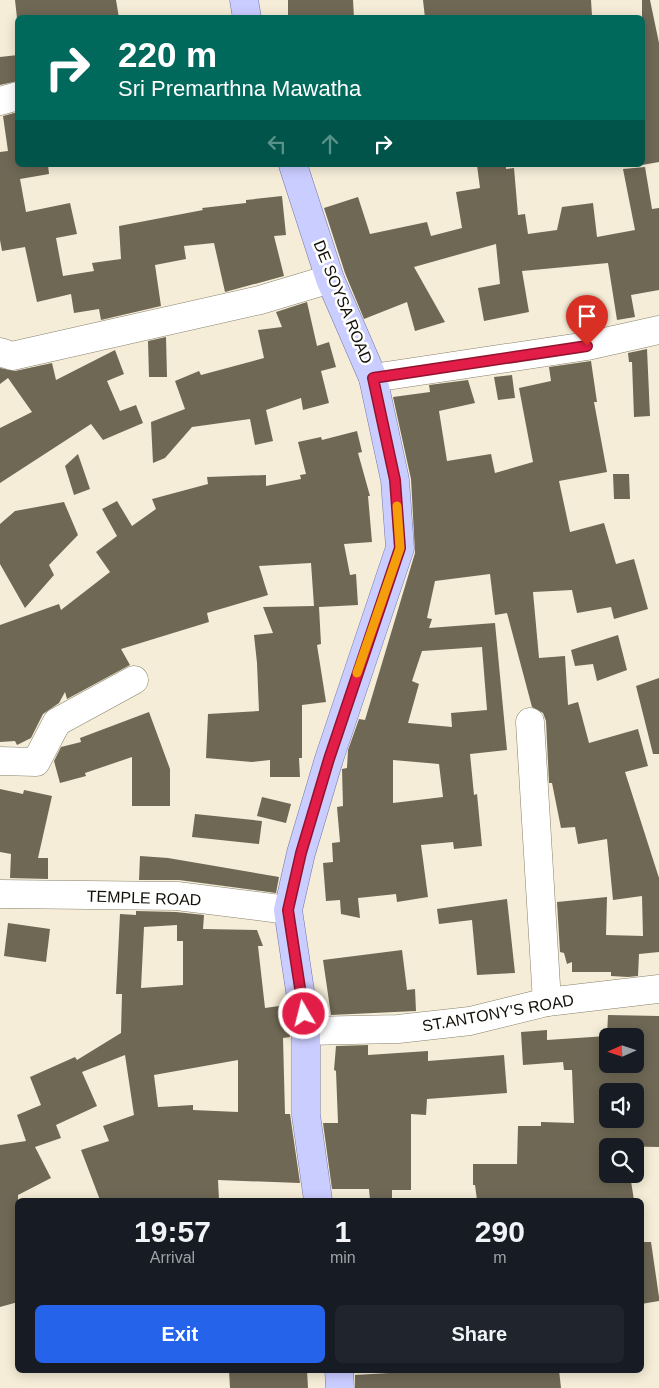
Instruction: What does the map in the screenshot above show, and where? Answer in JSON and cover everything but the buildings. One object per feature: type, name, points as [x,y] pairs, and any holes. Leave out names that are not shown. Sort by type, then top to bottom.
[{"type":"main road","points":[[244,0],[246,15]]},
{"type":"main road","name":"DE SOYSA ROAD","points":[[294,167],[330,279],[373,378],[395,480],[400,548],[329,759],[301,853],[288,910],[306,1031],[306,1115],[318,1198]]},
{"type":"main road","points":[[339,1373],[340,1388]]},
{"type":"street","points":[[0,101],[15,97]]},
{"type":"street","points":[[0,352],[12,356],[260,300],[330,279]]},
{"type":"street","points":[[373,378],[587,346],[659,330]]},
{"type":"street","points":[[0,761],[36,762],[57,722],[134,680]]},
{"type":"street","points":[[530,722],[547,1002]]},
{"type":"street","name":"TEMPLE ROAD","points":[[0,894],[177,896],[288,910]]},
{"type":"street","name":"ST.ANTONY'S ROAD","points":[[306,1031],[398,1029],[461,1022],[547,1002],[659,989]]},
{"type":"slow traffic","points":[[357,673],[400,548],[397,506]]},
{"type":"route","points":[[304,1014],[288,910],[301,853],[329,759],[400,548],[395,480],[373,378],[587,346]]}]
